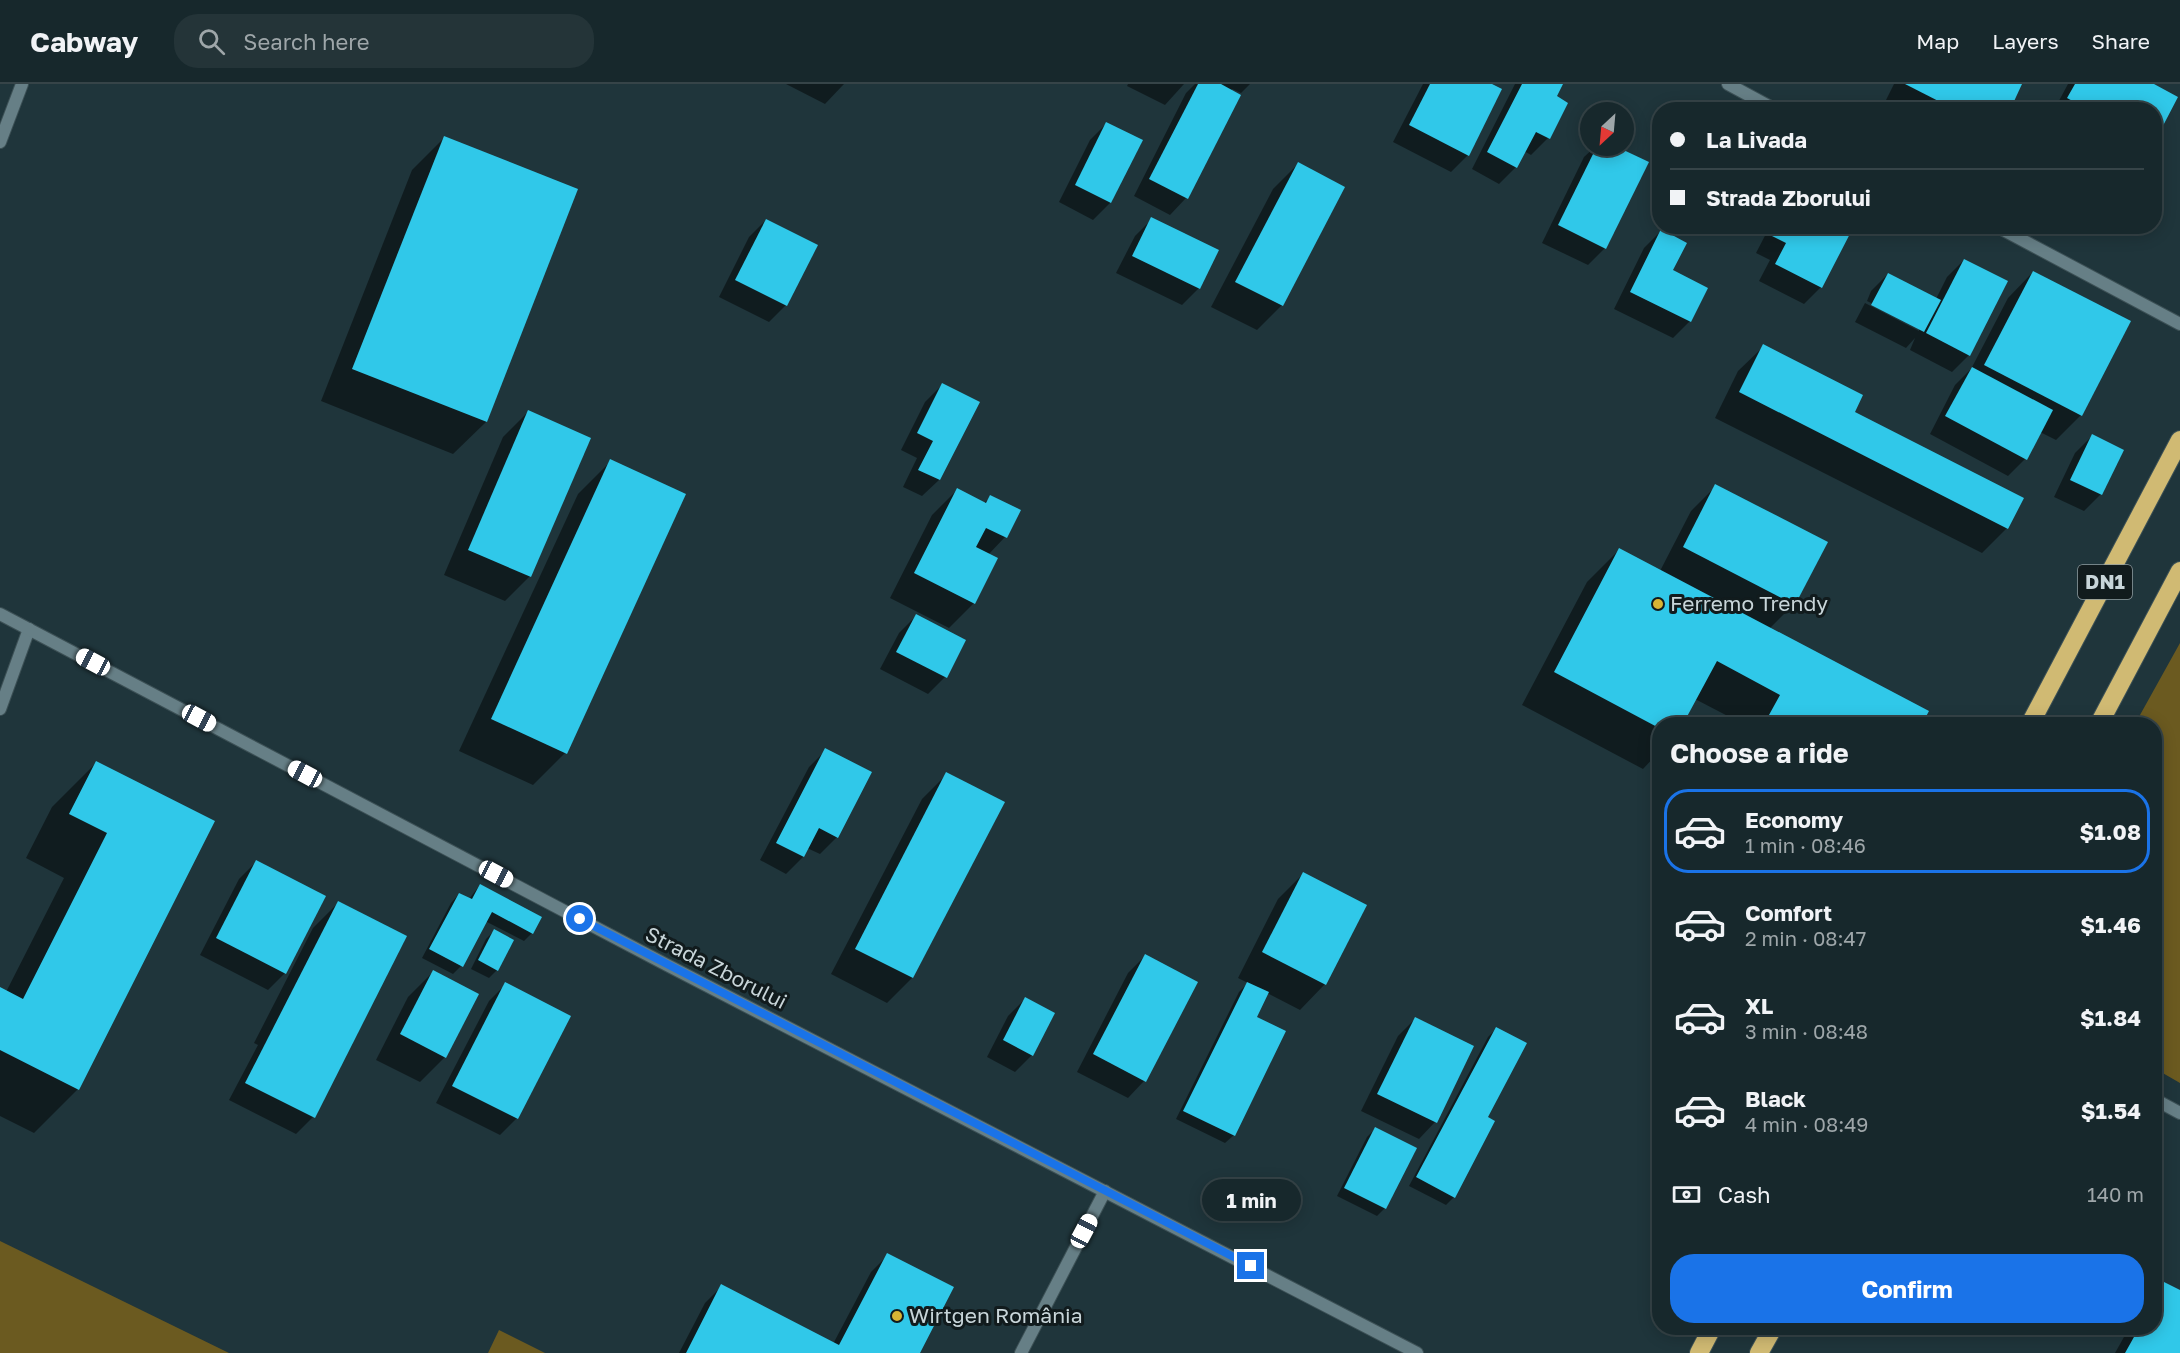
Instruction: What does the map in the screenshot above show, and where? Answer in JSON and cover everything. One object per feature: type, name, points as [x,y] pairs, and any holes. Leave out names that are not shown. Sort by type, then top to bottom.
[{"type":"highway","name":"DN1","points":[[2034,717],[2180,440]]},
{"type":"highway","name":"DN1","points":[[2103,717],[2180,571]]},
{"type":"highway","points":[[1699,1353],[1709,1335]]},
{"type":"highway","points":[[1758,1353],[1769,1335]]},
{"type":"street","points":[[0,142],[22,84]]},
{"type":"street","points":[[1728,84],[1761,102]]},
{"type":"street","points":[[2011,234],[2180,324]]},
{"type":"street","name":"Strada Zborului","points":[[0,614],[655,958],[1417,1353]]},
{"type":"street","points":[[0,709],[29,629]]},
{"type":"street","points":[[2162,1103],[2180,1113]]},
{"type":"street","points":[[1021,1353],[1105,1191]]},
{"type":"shaded area","points":[[2180,643],[2180,1083],[2162,1073],[2162,717],[2139,717]]},
{"type":"shaded area","points":[[0,1241],[229,1353],[0,1353]]},
{"type":"shaded area","points":[[499,1330],[545,1353],[488,1353]]},
{"type":"building","points":[[1198,84],[1221,84],[1241,95],[1188,199],[1149,179]]},
{"type":"building","points":[[1430,84],[1492,84],[1502,89],[1469,156],[1409,125]]},
{"type":"building","points":[[1522,84],[1563,84],[1557,96],[1568,103],[1550,139],[1536,132],[1517,168],[1487,152]]},
{"type":"building","points":[[1905,84],[2022,84],[2014,102],[1940,102]]},
{"type":"building","points":[[2075,84],[2154,84],[2178,97],[2162,128],[2162,102],[2074,102],[2067,98]]},
{"type":"building","points":[[1106,122],[1143,140],[1111,203],[1075,185]]},
{"type":"building","points":[[444,136],[578,189],[487,422],[352,369]]},
{"type":"building","points":[[1634,155],[1649,162],[1606,249],[1558,225],[1592,156]]},
{"type":"building","points":[[1298,162],[1345,187],[1283,306],[1235,282]]},
{"type":"building","points":[[1151,217],[1219,250],[1200,289],[1132,256]]},
{"type":"building","points":[[766,219],[818,245],[787,306],[735,280]]},
{"type":"building","points":[[1659,234],[1670,234],[1687,243],[1673,270],[1708,288],[1691,322],[1630,292]]},
{"type":"building","points":[[1773,234],[1850,234],[1822,288],[1775,264],[1786,243],[1772,236]]},
{"type":"building","points":[[1964,259],[2008,281],[1970,356],[1926,333]]},
{"type":"building","points":[[2033,271],[2131,321],[2082,416],[1984,365]]},
{"type":"building","points":[[1888,273],[1941,300],[1924,332],[1871,305]]},
{"type":"building","points":[[1763,344],[1863,395],[1855,412],[2024,498],[2008,529],[1739,392]]},
{"type":"building","points":[[1972,367],[2053,410],[2027,460],[1945,416]]},
{"type":"building","points":[[942,383],[980,402],[940,480],[918,470],[933,441],[917,433]]},
{"type":"building","points":[[528,410],[591,438],[531,577],[468,550]]},
{"type":"building","points":[[2092,434],[2124,450],[2102,495],[2070,480]]},
{"type":"building","points":[[610,459],[686,494],[567,754],[491,719]]},
{"type":"building","points":[[1715,484],[1828,542],[1795,605],[1683,547]]},
{"type":"building","points":[[957,488],[986,503],[990,495],[1021,510],[1007,538],[986,528],[976,547],[998,558],[975,604],[914,573]]},
{"type":"building","name":"Ferremo Trendy","points":[[1619,548],[1929,711],[1926,717],[1768,717],[1780,695],[1717,661],[1687,717],[1652,717],[1652,724],[1554,672]]},
{"type":"building","points":[[916,614],[966,640],[947,678],[896,652]]},
{"type":"building","points":[[825,748],[872,772],[838,838],[819,828],[804,857],[776,843]]},
{"type":"building","points":[[96,761],[215,821],[79,1090],[0,1050],[0,987],[23,999],[107,833],[69,814]]},
{"type":"building","points":[[946,772],[1005,802],[913,978],[855,949]]},
{"type":"building","points":[[256,860],[326,896],[286,974],[216,938]]},
{"type":"building","points":[[1303,872],[1367,905],[1326,985],[1262,952]]},
{"type":"building","points":[[480,884],[542,917],[533,934],[492,912],[463,967],[429,949],[459,893],[472,899]]},
{"type":"building","points":[[338,901],[407,936],[315,1118],[245,1083]]},
{"type":"building","points":[[494,929],[514,940],[498,971],[478,960]]},
{"type":"building","points":[[1145,954],[1198,982],[1146,1082],[1093,1054]]},
{"type":"building","points":[[433,970],[479,994],[446,1058],[400,1034]]},
{"type":"building","points":[[505,982],[571,1016],[518,1119],[452,1086]]},
{"type":"building","points":[[1247,982],[1269,992],[1257,1017],[1286,1031],[1235,1136],[1183,1111]]},
{"type":"building","points":[[1025,997],[1055,1013],[1033,1056],[1003,1040]]},
{"type":"building","points":[[1415,1017],[1474,1046],[1437,1123],[1377,1094]]},
{"type":"building","points":[[1496,1027],[1527,1043],[1488,1117],[1495,1121],[1455,1198],[1416,1177]]},
{"type":"building","points":[[1375,1127],[1417,1148],[1386,1209],[1344,1188]]},
{"type":"building","name":"Wirtgen România","points":[[887,1253],[954,1287],[920,1353],[686,1353],[721,1284],[839,1345]]},
{"type":"building","points":[[2164,1282],[2180,1290],[2180,1353],[2125,1353],[2135,1335],[2162,1335],[2162,1286]]},
{"type":"place","name":"Ferremo Trendy","points":[[1658,604]]},
{"type":"place","name":"Wirtgen România","points":[[897,1316]]},
{"type":"route","points":[[580,919],[1251,1266]]}]
